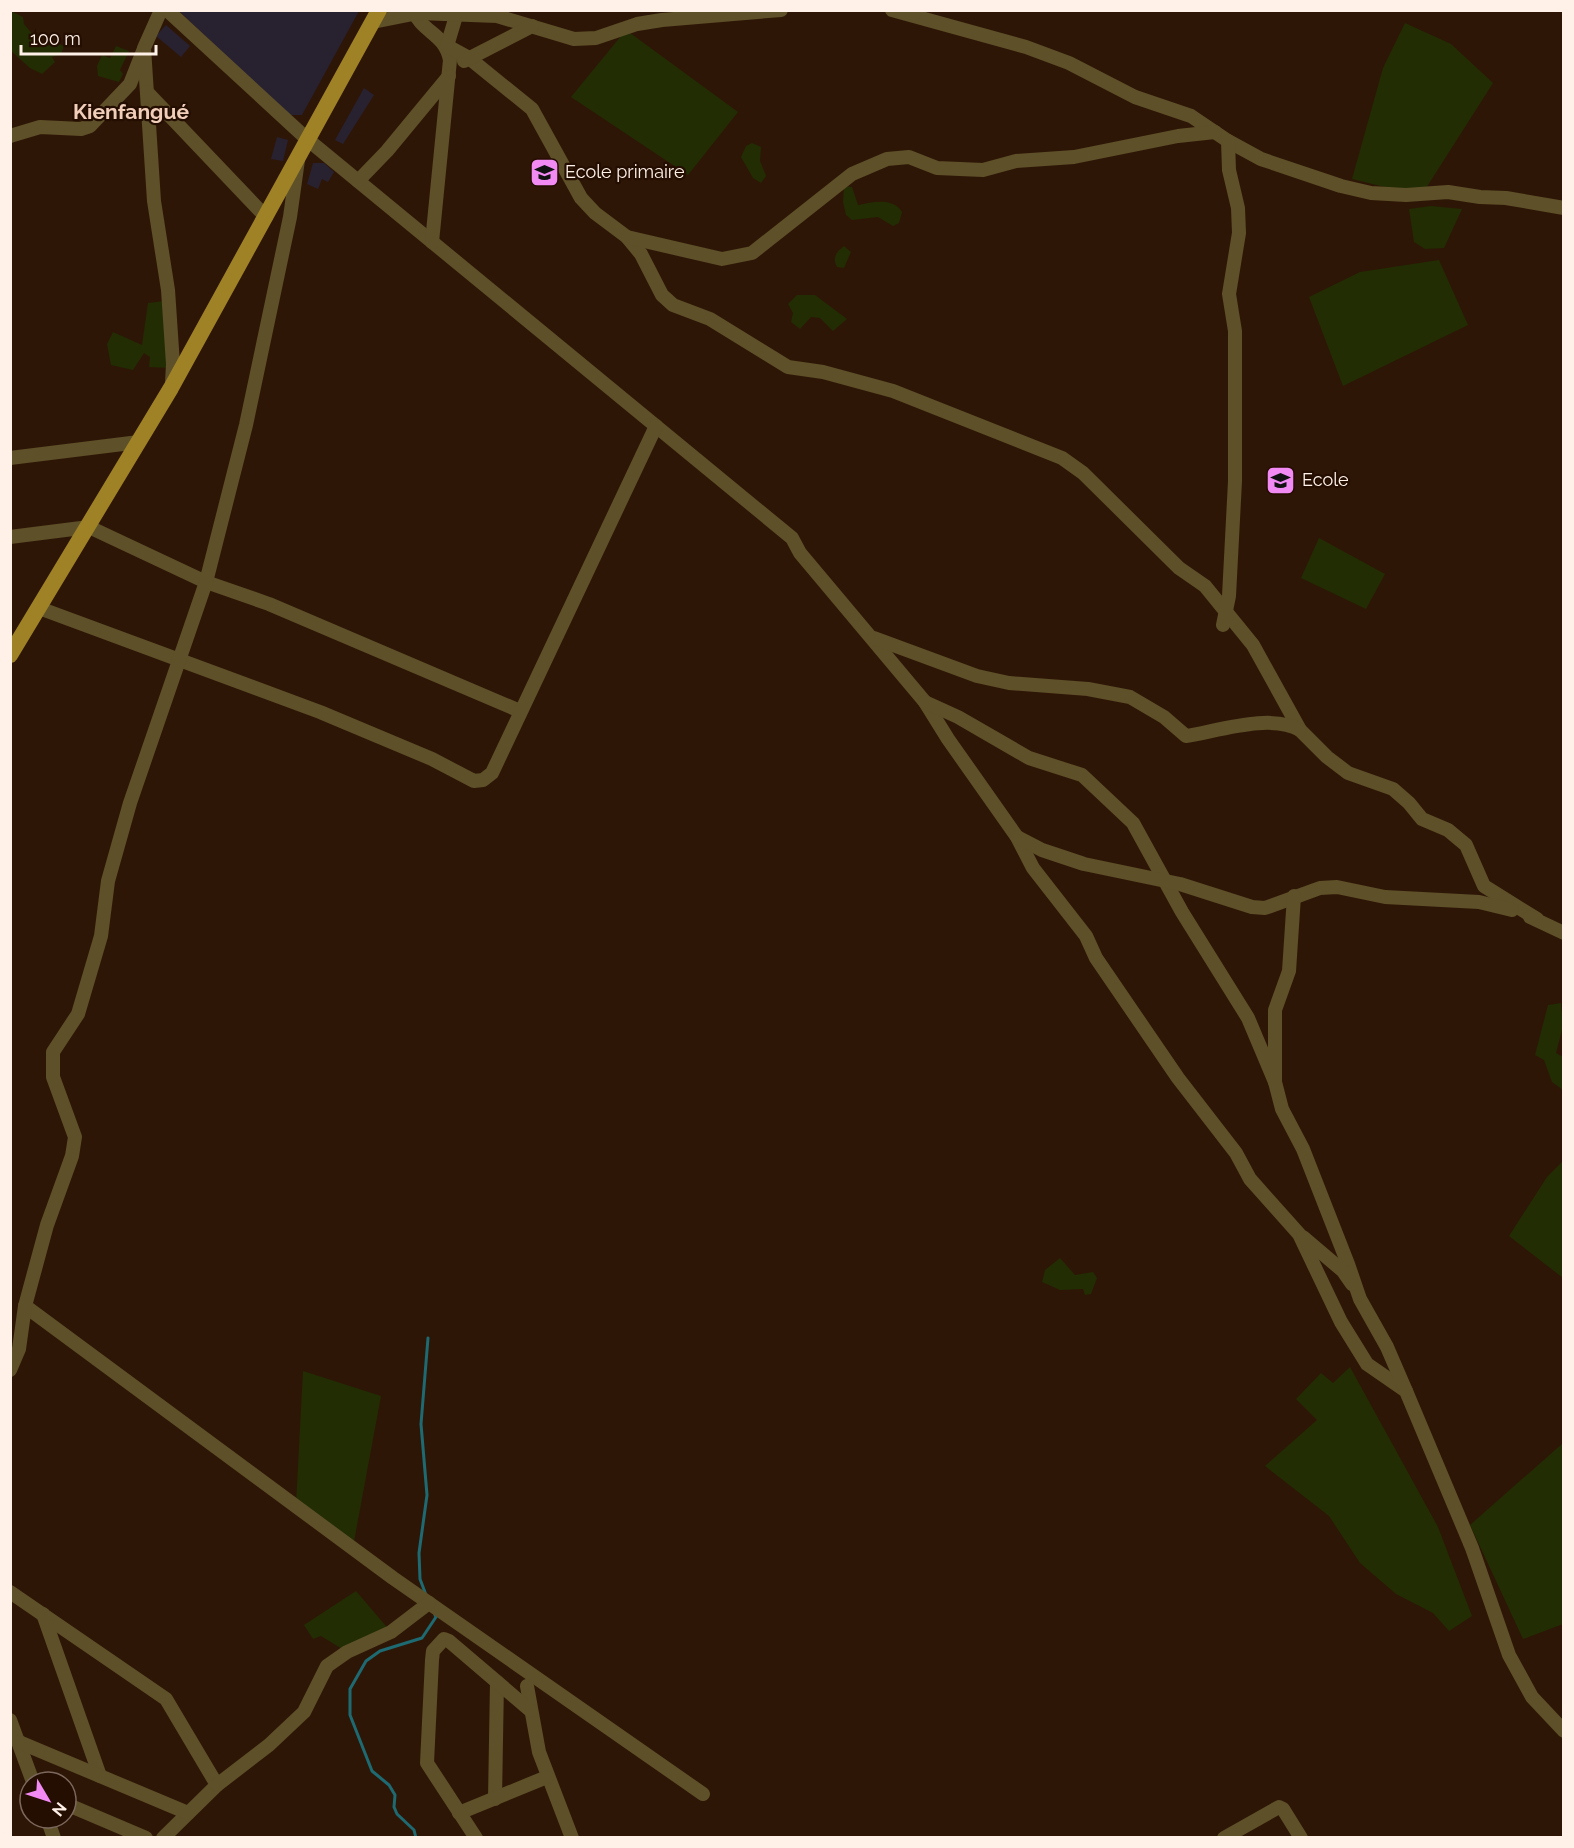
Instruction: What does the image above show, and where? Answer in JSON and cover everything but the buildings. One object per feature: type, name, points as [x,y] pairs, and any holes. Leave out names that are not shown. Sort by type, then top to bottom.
[{"type":"main road","points":[[10,655],[171,388],[376,16]]},
{"type":"street","points":[[10,136],[40,128],[81,129],[90,126],[130,84],[161,10]]},
{"type":"street","points":[[166,10],[308,139],[781,527],[925,702],[948,740],[1017,837],[1033,868],[1086,936],[1096,958],[1178,1078],[1236,1154],[1250,1179],[1299,1234],[1343,1271],[1356,1288]]},
{"type":"street","points":[[688,10],[700,19]]},
{"type":"street","points":[[376,16],[413,12],[456,16],[498,16],[586,40],[636,24],[781,10]]},
{"type":"street","points":[[892,10],[1048,55],[1135,97],[1191,116],[1228,141],[1261,159],[1371,193],[1406,195],[1448,192],[1506,198],[1563,208]]},
{"type":"street","points":[[413,12],[447,46],[469,58],[532,109],[581,198],[595,213],[627,237],[640,254],[662,295],[674,305],[710,319],[788,367],[823,372],[893,391],[1062,458],[1083,473],[1179,568],[1206,586],[1253,645],[1300,730]]},
{"type":"street","points":[[432,242],[448,76],[447,46],[456,16]]},
{"type":"street","points":[[358,181],[387,151],[458,65],[532,26]]},
{"type":"street","points":[[144,48],[154,201],[168,290],[174,364],[171,388]]},
{"type":"street","points":[[147,92],[266,217]]},
{"type":"street","points":[[627,237],[722,259],[737,257],[752,253],[852,174],[887,159],[909,157],[937,168],[983,170],[1016,161],[1083,156],[1171,137],[1215,132]]},
{"type":"street","points":[[1223,625],[1232,567],[1235,481],[1235,331],[1229,294],[1239,233],[1238,208],[1229,170],[1228,141]]},
{"type":"street","points":[[10,1370],[19,1349],[25,1306],[47,1225],[72,1156],[75,1137],[53,1077],[53,1052],[78,1014],[101,936],[108,880],[130,803],[182,660],[206,582],[246,426],[290,217],[299,154]]},
{"type":"street","points":[[39,608],[320,712],[432,759],[474,780],[483,780],[492,773],[656,426]]},
{"type":"street","points":[[10,458],[139,442]]},
{"type":"street","points":[[10,537],[89,527],[206,582],[269,604],[520,711]]},
{"type":"street","points":[[870,637],[977,676],[1017,684],[1088,688],[1130,697],[1164,717],[1186,736],[1234,725],[1290,724],[1300,730],[1327,757],[1348,773],[1393,789],[1409,802],[1422,819],[1448,830],[1466,845],[1484,886],[1563,933]]},
{"type":"street","points":[[925,702],[958,717],[1029,758],[1082,775],[1132,823],[1248,1018],[1275,1082],[1282,1109],[1303,1149],[1356,1288],[1387,1347],[1472,1548],[1509,1654],[1532,1697],[1563,1731]]},
{"type":"street","points":[[1017,837],[1042,850],[1084,864],[1166,881],[1252,907],[1272,906],[1320,888],[1336,887],[1385,897],[1497,904],[1537,919]]},
{"type":"street","points":[[1275,1082],[1275,1010],[1289,971],[1294,896]]},
{"type":"street","points":[[1299,1234],[1341,1322],[1367,1364],[1406,1390]]},
{"type":"street","points":[[25,1306],[429,1603],[703,1794]]},
{"type":"street","points":[[10,1592],[166,1699],[217,1785]]},
{"type":"street","points":[[163,1838],[217,1785],[269,1745],[304,1712],[327,1666],[347,1652],[392,1632],[429,1603]]},
{"type":"street","points":[[43,1614],[100,1776]]},
{"type":"street","points":[[476,1838],[427,1763],[433,1651],[444,1639],[449,1641],[531,1711]]},
{"type":"street","points":[[495,1798],[497,1682]]},
{"type":"street","points":[[527,1686],[547,1777],[572,1838]]},
{"type":"street","points":[[10,1720],[29,1770]]},
{"type":"street","points":[[19,1742],[189,1813]]},
{"type":"street","points":[[459,1813],[547,1777]]},
{"type":"street","points":[[1224,1838],[1279,1807],[1283,1809],[1301,1838]]},
{"type":"street","points":[[78,1809],[146,1838]]},
{"type":"shaded area","points":[[179,11],[359,11],[302,115],[288,115]]},
{"type":"shaded area","points":[[166,25],[190,46],[181,57],[156,36]]},
{"type":"shaded area","points":[[364,88],[374,95],[343,144],[335,140]]},
{"type":"shaded area","points":[[277,137],[288,140],[283,161],[271,159]]},
{"type":"shaded area","points":[[313,163],[324,163],[334,172],[328,182],[322,179],[318,189],[307,184]]},
{"type":"green space","points":[[11,11],[23,17],[24,24],[43,47],[56,43],[64,46],[61,54],[52,57],[55,62],[42,74],[30,68],[11,51]]},
{"type":"green space","points":[[1405,23],[1451,44],[1493,83],[1421,196],[1352,179],[1383,68]]},
{"type":"green space","points":[[626,30],[738,112],[688,175],[571,97]]},
{"type":"green space","points":[[116,46],[129,51],[120,70],[123,74],[119,82],[98,76],[97,66],[102,55],[110,58]]},
{"type":"green space","points":[[752,143],[761,147],[760,161],[766,176],[761,183],[753,178],[741,157],[746,146]]},
{"type":"green space","points":[[844,186],[852,187],[858,205],[888,202],[898,207],[902,212],[899,223],[893,226],[878,217],[852,220],[846,215],[843,202]]},
{"type":"green space","points":[[1431,206],[1462,209],[1444,248],[1425,249],[1414,242],[1409,209]]},
{"type":"green space","points":[[844,246],[851,252],[844,268],[837,267],[836,255]]},
{"type":"green space","points":[[1439,260],[1468,325],[1343,386],[1309,297],[1360,272]]},
{"type":"green space","points":[[797,295],[815,295],[847,319],[833,331],[820,318],[811,317],[800,329],[791,322],[793,313],[788,304]]},
{"type":"green space","points":[[165,301],[170,368],[149,367],[150,357],[144,353],[133,370],[111,365],[107,344],[113,332],[142,345],[148,303]]},
{"type":"green space","points":[[1319,538],[1385,574],[1366,609],[1301,578]]},
{"type":"green space","points":[[1561,1003],[1563,1026],[1556,1053],[1563,1057],[1563,1090],[1552,1082],[1544,1060],[1535,1055],[1548,1005]]},
{"type":"green space","points":[[1563,1161],[1563,1278],[1509,1236],[1547,1177]]},
{"type":"green space","points":[[1060,1258],[1075,1275],[1093,1272],[1097,1278],[1091,1294],[1085,1295],[1083,1289],[1060,1290],[1042,1282],[1045,1270]]},
{"type":"green space","points":[[1350,1367],[1438,1527],[1472,1616],[1449,1631],[1433,1613],[1396,1594],[1360,1563],[1329,1516],[1265,1466],[1317,1420],[1296,1399],[1321,1373],[1333,1383]]},
{"type":"green space","points":[[303,1371],[381,1396],[353,1547],[296,1504]]},
{"type":"green space","points":[[1563,1443],[1563,1624],[1523,1639],[1470,1525]]},
{"type":"green space","points":[[356,1591],[391,1632],[347,1652],[321,1636],[313,1639],[304,1625]]},
{"type":"waterway","points":[[426,1595],[420,1579],[419,1553],[427,1495],[421,1424],[428,1338]]},
{"type":"waterway","points":[[416,1838],[414,1830],[397,1814],[394,1807],[395,1795],[389,1785],[372,1771],[350,1715],[350,1689],[366,1661],[380,1651],[422,1638],[436,1617],[435,1615]]},
{"type":"place","name":"Ecole primaire","points":[[544,172]]},
{"type":"place","name":"Ecole","points":[[1281,480]]},
{"type":"district","name":"Kienfangué","points":[[131,112]]}]
